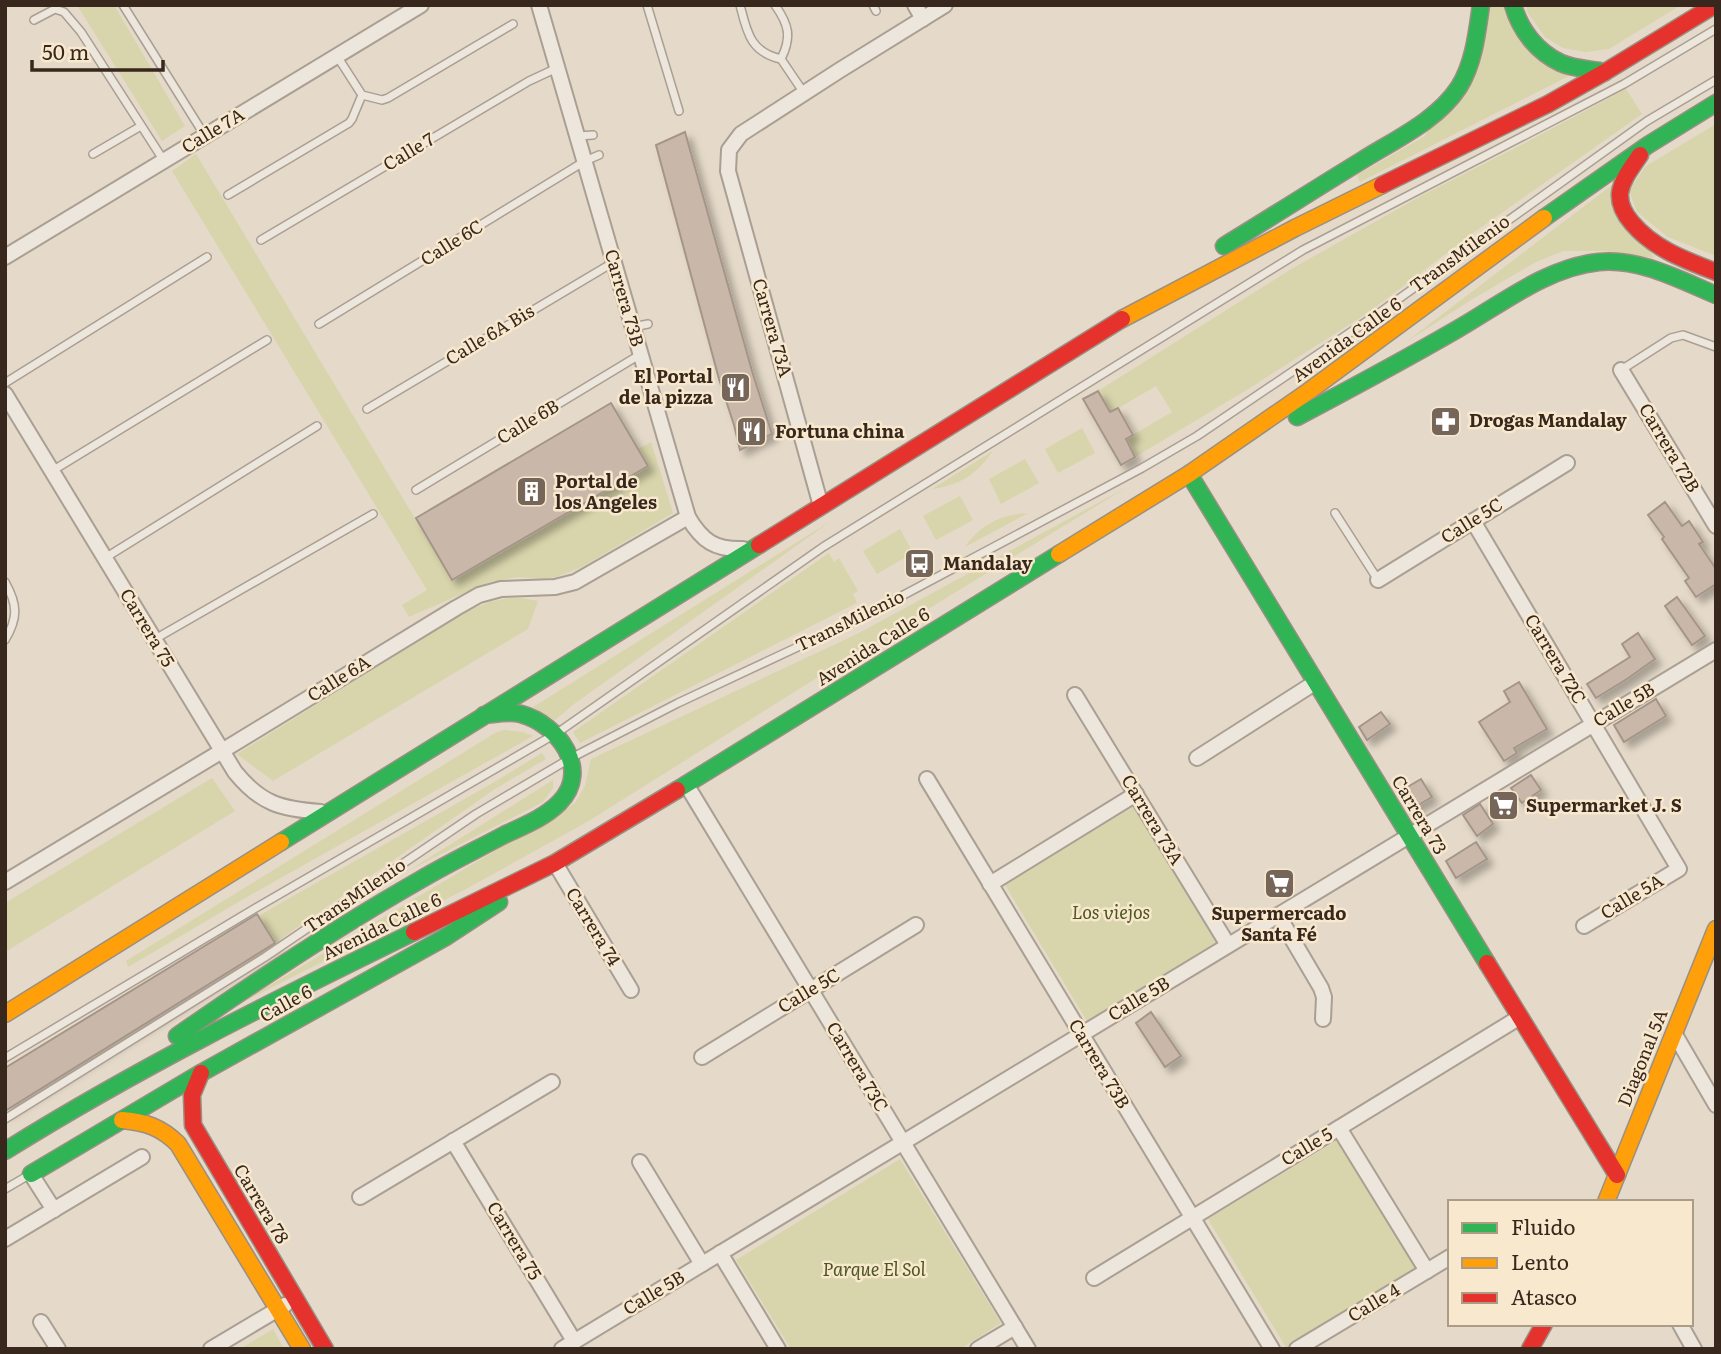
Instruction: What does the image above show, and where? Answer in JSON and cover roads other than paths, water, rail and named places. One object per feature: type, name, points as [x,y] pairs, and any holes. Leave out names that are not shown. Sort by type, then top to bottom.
[{"type":"main road","points":[[5,1014],[1131,313],[1222,247],[1434,113],[1452,96],[1466,72],[1474,48],[1480,5]]},
{"type":"main road","points":[[1513,5],[1517,20],[1542,52],[1563,64],[1605,72]]},
{"type":"main road","points":[[1131,313],[1295,228],[1548,104],[1715,5]]},
{"type":"main road","name":"Avenida Calle 6","points":[[5,1151],[69,1111],[330,973],[555,863],[686,784],[1189,474],[1309,391],[1554,211],[1648,145],[1716,103]]},
{"type":"main road","points":[[1648,145],[1622,185],[1620,200],[1625,214],[1636,229],[1656,246],[1716,272]]},
{"type":"main road","points":[[1189,474],[1380,374],[1523,291],[1579,265],[1600,261],[1642,266],[1716,295]]},
{"type":"main road","name":"Carrera 73","points":[[1189,474],[1617,1175]]},
{"type":"main road","points":[[69,1111],[350,920],[554,808],[565,797],[572,783],[570,758],[562,742],[544,723],[520,713],[484,715]]},
{"type":"main road","name":"Calle 6","points":[[31,1174],[201,1073],[444,938],[555,863]]},
{"type":"main road","name":"Diagonal 5A","points":[[1607,1200],[1716,929]]},
{"type":"main road","name":"Carrera 78","points":[[201,1073],[192,1095],[193,1125],[326,1349]]},
{"type":"main road","points":[[122,1120],[158,1126],[178,1144],[302,1349]]},
{"type":"main road","points":[[1530,1349],[1543,1326]]},
{"type":"street","name":"Calle 7A","points":[[5,257],[421,5]]},
{"type":"street","name":"Carrera 73B","points":[[539,5],[577,136],[592,158],[614,262],[688,517],[705,540],[717,547],[730,550],[752,549]]},
{"type":"street","points":[[915,5],[923,19]]},
{"type":"street","points":[[804,93],[946,5]]},
{"type":"street","name":"Carrera 73A","points":[[804,93],[741,134],[729,150],[728,171],[821,506]]},
{"type":"street","name":"Carrera 72B","points":[[1621,370],[1716,526]]},
{"type":"street","name":"Carrera 75","points":[[5,394],[222,751],[248,788],[259,797],[287,808],[327,813]]},
{"type":"street","name":"Calle 5C","points":[[1378,580],[1567,463]]},
{"type":"street","name":"Calle 6A","points":[[5,881],[479,595],[501,589],[555,587],[575,582],[688,517]]},
{"type":"street","name":"Carrera 72C","points":[[1473,521],[1679,869]]},
{"type":"street","name":"Calle 5B","points":[[568,1345],[1716,650]]},
{"type":"street","points":[[1197,758],[1316,682]]},
{"type":"street","name":"Carrera 73A","points":[[1075,695],[1228,945]]},
{"type":"street","name":"Carrera 73B","points":[[927,779],[1272,1349]]},
{"type":"street","name":"Carrera 73C","points":[[686,784],[1028,1349]]},
{"type":"street","points":[[990,884],[1136,794]]},
{"type":"street","name":"Carrera 74","points":[[555,863],[631,990]]},
{"type":"street","name":"Calle 5A","points":[[1584,926],[1679,869]]},
{"type":"street","points":[[1278,915],[1321,988],[1324,997],[1323,1019]]},
{"type":"street","name":"Calle 5C","points":[[702,1057],[916,925]]},
{"type":"street","name":"Calle 5","points":[[1094,1278],[1520,1017]]},
{"type":"street","points":[[1674,1033],[1716,1105]]},
{"type":"street","points":[[360,1197],[552,1082]]},
{"type":"street","points":[[1339,1128],[1427,1271]]},
{"type":"street","name":"Carrera 75","points":[[453,1141],[568,1345]]},
{"type":"street","points":[[5,1240],[142,1157]]},
{"type":"street","points":[[640,1162],[702,1264]]},
{"type":"street","points":[[31,1174],[54,1210]]},
{"type":"street","points":[[720,1253],[778,1349]]},
{"type":"street","name":"Calle 4","points":[[1297,1349],[1448,1258]]},
{"type":"street","points":[[211,1349],[295,1298]]},
{"type":"street","points":[[40,1322],[58,1349]]},
{"type":"street","points":[[1681,1326],[1694,1349]]},
{"type":"street","points":[[978,1349],[1015,1327]]},
{"type":"lane","points":[[123,5],[205,136]]},
{"type":"lane","points":[[647,5],[679,111]]},
{"type":"lane","points":[[740,5],[747,32],[757,47],[768,56],[781,58],[804,93]]},
{"type":"lane","points":[[775,5],[787,27],[788,44],[781,58]]},
{"type":"lane","points":[[34,20],[55,9],[64,12],[81,32],[164,161]]},
{"type":"lane","points":[[338,56],[362,95],[382,100],[513,24]]},
{"type":"lane","name":"TransMilenio","points":[[5,1058],[555,734],[823,547],[1304,250],[1624,84],[1716,29]]},
{"type":"lane","name":"Calle 7","points":[[261,240],[529,81],[558,68]]},
{"type":"lane","name":"TransMilenio","points":[[5,1119],[265,957],[476,814],[570,758],[678,703],[866,615],[1197,436],[1379,313],[1647,121],[1716,80]]},
{"type":"lane","points":[[228,195],[349,123],[362,95]]},
{"type":"lane","points":[[93,154],[141,125]]},
{"type":"lane","points":[[577,136],[593,135]]},
{"type":"lane","name":"Calle 6C","points":[[319,324],[592,158]]},
{"type":"lane","points":[[5,383],[207,257]]},
{"type":"lane","name":"Calle 6A Bis","points":[[367,409],[614,262]]},
{"type":"lane","points":[[633,327],[648,324]]},
{"type":"lane","points":[[1621,370],[1671,338],[1683,335],[1716,348]]},
{"type":"lane","points":[[52,471],[267,340]]},
{"type":"lane","name":"Calle 6B","points":[[416,490],[641,354]]},
{"type":"lane","points":[[104,558],[317,426]]},
{"type":"lane","points":[[1335,513],[1378,580]]},
{"type":"lane","points":[[154,640],[373,514]]},
{"type":"lane","points":[[5,582],[14,597],[14,624],[5,640]]},
{"type":"lane","points":[[5,1189],[31,1174]]},
{"type":"place","name":"El Portal de la pizza","points":[[736,387]]},
{"type":"place","name":"Drogas Mandalay","points":[[1446,421]]},
{"type":"place","name":"Fortuna china","points":[[752,432]]},
{"type":"place","name":"Portal de los Angeles","points":[[532,492]]},
{"type":"place","name":"Mandalay","points":[[920,564]]},
{"type":"place","name":"Supermarket J. S","points":[[1503,806]]},
{"type":"place","name":"Supermercado Santa Fé","points":[[1279,884]]},
{"type":"park label","name":"Los viejos","points":[[1111,913]]},
{"type":"park label","name":"Parque El Sol","points":[[874,1270]]}]
